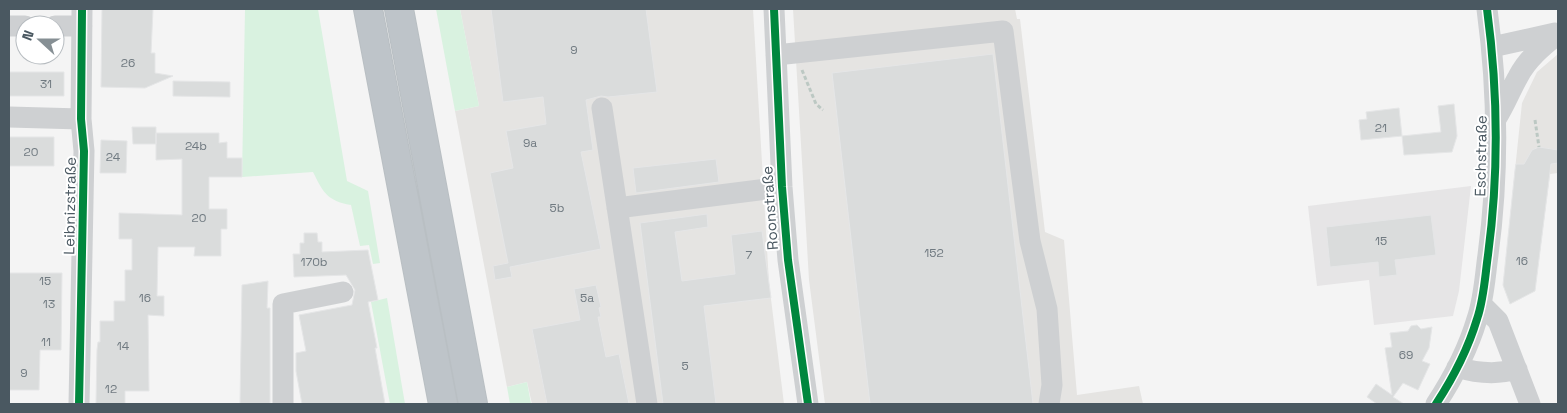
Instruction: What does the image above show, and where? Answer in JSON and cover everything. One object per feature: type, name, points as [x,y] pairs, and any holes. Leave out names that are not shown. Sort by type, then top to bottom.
[{"type":"highway","points":[[368,9],[443,404]]},
{"type":"highway","points":[[399,9],[473,404]]},
{"type":"street","name":"Roonstraße","points":[[774,9],[782,187],[795,318],[808,404]]},
{"type":"street","name":"Eschstraße","points":[[1436,404],[1467,348],[1481,304],[1494,203],[1496,119],[1492,47],[1487,9]]},
{"type":"street","points":[[65,23],[82,18]]},
{"type":"street","name":"Leibnizstraße","points":[[79,404],[84,150],[82,119],[82,18]]},
{"type":"street","points":[[776,55],[1003,31],[1030,242],[1047,309],[1052,385],[1049,404]]},
{"type":"street","points":[[1492,47],[1558,34]]},
{"type":"street","points":[[1496,119],[1509,98],[1518,76],[1539,50],[1558,34]]},
{"type":"street","points":[[602,108],[647,404]]},
{"type":"street","points":[[9,117],[82,119]]},
{"type":"street","points":[[617,208],[782,187]]},
{"type":"street","points":[[282,404],[283,304],[343,292]]},
{"type":"street","points":[[1481,304],[1498,321],[1530,404]]},
{"type":"street","points":[[1457,367],[1470,371],[1503,373],[1517,369]]},
{"type":"path","points":[[798,52],[799,64],[816,104],[823,110]]},
{"type":"path","points":[[1535,120],[1539,147]]},
{"type":"shaded area","points":[[460,9],[753,9],[769,283],[784,404],[532,404],[527,382],[507,387],[455,111],[479,106]]},
{"type":"shaded area","points":[[793,9],[1015,9],[1017,19],[1020,19],[1045,232],[1064,240],[1077,395],[1139,386],[1143,404],[825,404],[809,280]]},
{"type":"shaded area","points":[[1558,54],[1558,173],[1550,174],[1535,291],[1510,304],[1503,285],[1522,103],[1537,72]]},
{"type":"shaded area","points":[[1471,186],[1459,291],[1453,316],[1374,325],[1369,280],[1317,286],[1308,206]]},
{"type":"green space","points":[[245,9],[318,9],[347,181],[368,191],[380,263],[373,264],[369,245],[360,246],[351,205],[331,198],[323,190],[313,172],[242,177]]},
{"type":"green space","points":[[436,9],[460,9],[479,106],[455,111]]},
{"type":"green space","points":[[387,298],[405,404],[390,404],[371,302]]},
{"type":"green space","points":[[527,382],[531,404],[510,404],[507,387]]},
{"type":"building","points":[[102,9],[153,9],[151,53],[155,53],[155,73],[173,76],[145,88],[101,87]]},
{"type":"building","points":[[491,9],[646,9],[657,92],[601,96],[586,100],[593,150],[581,152],[601,249],[510,267],[512,277],[495,280],[493,266],[508,263],[490,173],[513,168],[506,131],[546,124],[543,97],[503,102]]},
{"type":"building","points":[[993,54],[1033,404],[870,404],[832,73]]},
{"type":"building","points":[[9,72],[64,72],[64,96],[9,96]]},
{"type":"building","points":[[173,81],[230,82],[230,97],[173,96]]},
{"type":"building","points":[[1454,104],[1457,136],[1452,152],[1404,155],[1402,136],[1441,132],[1438,106]]},
{"type":"building","points":[[1399,108],[1402,136],[1361,140],[1359,120],[1367,119],[1366,112]]},
{"type":"building","points":[[132,127],[156,127],[156,144],[133,144]]},
{"type":"building","points":[[156,133],[219,133],[219,143],[227,142],[227,158],[242,158],[242,177],[209,177],[209,209],[227,209],[227,229],[221,229],[221,256],[194,256],[195,247],[158,247],[157,296],[164,296],[164,316],[148,315],[149,391],[125,391],[125,404],[96,404],[97,350],[98,342],[100,342],[100,321],[114,321],[114,301],[125,301],[125,270],[132,270],[132,239],[119,239],[119,213],[182,215],[182,159],[156,160]]},
{"type":"building","points":[[9,137],[54,137],[54,166],[9,166]]},
{"type":"building","points":[[101,140],[127,141],[126,173],[100,173]]},
{"type":"building","points":[[1539,147],[1558,150],[1558,163],[1551,164],[1535,291],[1510,304],[1503,285],[1516,164],[1524,164],[1532,150]]},
{"type":"building","points":[[716,159],[719,182],[636,193],[633,168]]},
{"type":"building","points":[[707,214],[708,227],[675,232],[682,281],[735,274],[731,235],[762,231],[771,298],[704,306],[716,404],[663,404],[640,223]]},
{"type":"building","points":[[1431,215],[1436,255],[1395,260],[1397,275],[1379,277],[1378,262],[1330,267],[1326,227]]},
{"type":"building","points":[[304,233],[317,233],[318,242],[322,242],[322,252],[368,250],[378,300],[368,302],[385,404],[302,404],[296,371],[296,353],[306,351],[299,315],[352,305],[355,290],[346,275],[294,277],[293,254],[300,254],[300,243],[304,243]]},
{"type":"building","points":[[9,273],[62,273],[61,350],[40,350],[39,390],[9,390]]},
{"type":"building","points":[[268,281],[267,308],[270,308],[270,404],[240,404],[242,285]]},
{"type":"building","points":[[596,285],[601,307],[599,308],[601,317],[598,317],[606,357],[619,354],[629,404],[547,404],[532,329],[580,320],[574,289]]},
{"type":"building","points":[[1417,325],[1421,329],[1432,327],[1429,348],[1422,361],[1430,364],[1418,390],[1403,383],[1393,397],[1404,404],[1377,404],[1367,397],[1376,384],[1392,395],[1385,348],[1392,347],[1390,333],[1408,331],[1411,326]]},
{"type":"cycle path","points":[[79,404],[84,151],[81,119],[82,9]]},
{"type":"cycle path","points":[[774,9],[782,187],[788,260],[808,404]]},
{"type":"cycle path","points":[[1436,404],[1465,352],[1479,311],[1484,287],[1492,224],[1496,132],[1491,40],[1487,9]]}]
